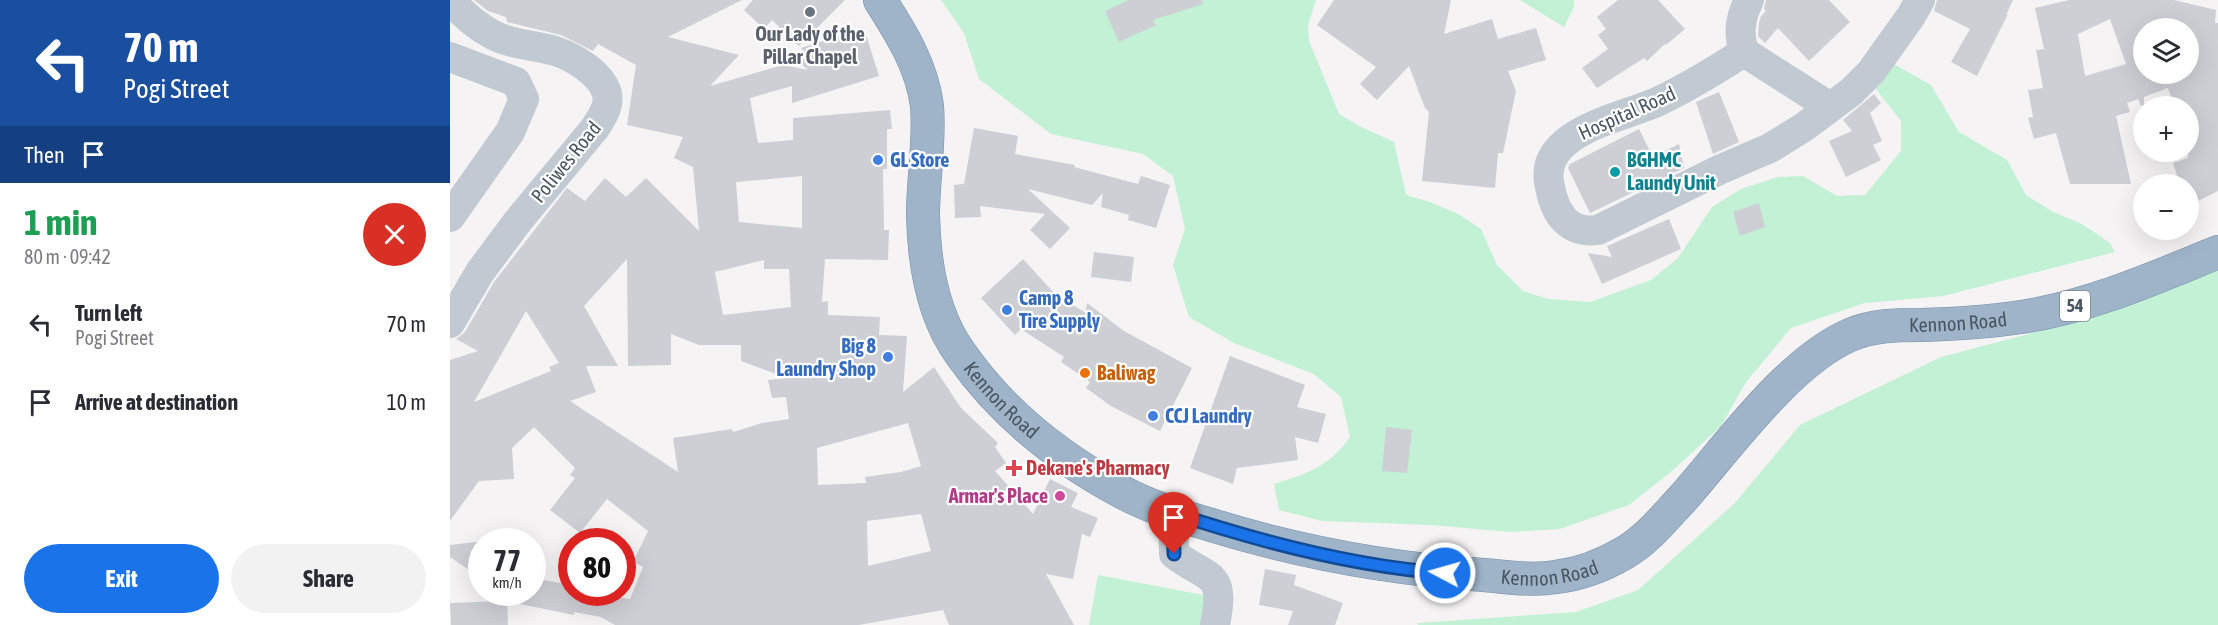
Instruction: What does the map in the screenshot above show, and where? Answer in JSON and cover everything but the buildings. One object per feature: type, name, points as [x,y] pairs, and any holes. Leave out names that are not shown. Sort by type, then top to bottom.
[{"type":"highway","name":"Kennon Road","points":[[879,0],[909,49],[920,74],[927,106],[928,146],[923,212],[925,252],[933,295],[950,338],[961,356],[990,390],[1037,436],[1084,470],[1128,495],[1173,513],[1244,535],[1328,555],[1425,571],[1552,578],[1595,569],[1629,550],[1660,523],[1756,414],[1822,349],[1854,333],[1888,325],[1975,322],[2022,317],[2070,307],[2135,285],[2218,252]]},
{"type":"street","points":[[1749,0],[1740,23],[1740,39],[1744,52],[1830,107]]},
{"type":"street","name":"Hospital Road","points":[[1744,52],[1700,80],[1655,103],[1575,134],[1560,147],[1552,160],[1547,177],[1556,210],[1564,220],[1585,231],[1598,230],[1719,170],[1770,148],[1804,128],[1851,92],[1871,72],[1920,0]]},
{"type":"street","name":"Poliwes Road","points":[[450,1],[473,23],[494,35],[517,44],[573,58],[602,83],[607,96],[605,112],[595,128],[480,272],[450,323]]},
{"type":"street","points":[[450,57],[516,82],[524,99],[510,132],[450,217]]},
{"type":"street","points":[[1173,513],[1174,554],[1211,576],[1217,587],[1219,604],[1215,625]]},
{"type":"green space","points":[[941,0],[1316,0],[1308,25],[1309,41],[1339,114],[1394,142],[1406,195],[1458,214],[1481,229],[1497,265],[1523,291],[1548,299],[1590,302],[1651,280],[1678,258],[1712,207],[1741,189],[1778,177],[1803,176],[1837,196],[1865,195],[1901,151],[1901,121],[1875,88],[1890,62],[1931,85],[1959,132],[2007,160],[2026,195],[2053,212],[2082,224],[2110,243],[2115,252],[1943,296],[1865,303],[1791,328],[1746,382],[1721,426],[1672,471],[1629,505],[1559,529],[1511,532],[1431,525],[1322,521],[1279,510],[1274,484],[1316,468],[1334,455],[1350,437],[1341,397],[1314,374],[1234,343],[1189,317],[1173,265],[1185,229],[1173,176],[1143,154],[1051,134],[979,79],[964,33]]},
{"type":"green space","points":[[1520,0],[1574,0],[1574,7],[1564,27]]},
{"type":"green space","points":[[2218,267],[2218,625],[1418,625],[1418,623],[1576,612],[1638,590],[1735,503],[1800,425],[1941,357],[2062,325]]},
{"type":"green space","points":[[1098,575],[1209,596],[1204,625],[1089,625]]},
{"type":"place","name":"Our Lady of the Pillar Chapel","points":[[810,12]]},
{"type":"place","name":"GL Store","points":[[878,160]]},
{"type":"place","name":"BGHMC Laundy Unit","points":[[1615,172]]},
{"type":"place","name":"Camp 8 Tire Supply","points":[[1007,310]]},
{"type":"place","name":"Big 8 Laundry Shop","points":[[888,357]]},
{"type":"place","name":"Baliwag","points":[[1085,373]]},
{"type":"place","name":"CCJ Laundry","points":[[1153,416]]},
{"type":"place","name":"Dekane's Pharmacy","points":[[1014,468]]},
{"type":"place","name":"Armar's Place","points":[[1060,496]]},
{"type":"route","points":[[1174,554],[1173,513],[1244,535],[1328,555],[1445,573]]}]
